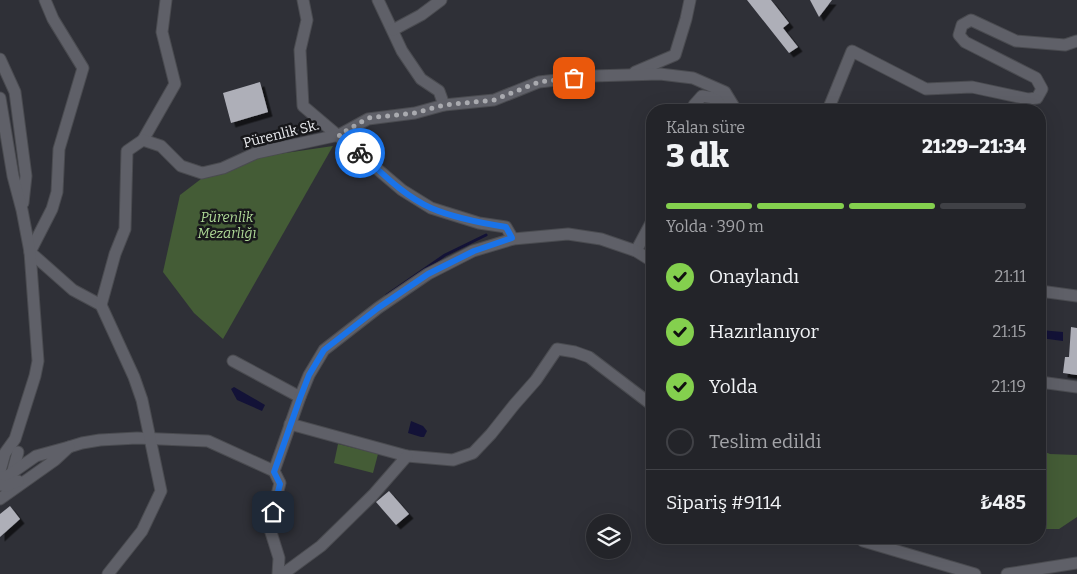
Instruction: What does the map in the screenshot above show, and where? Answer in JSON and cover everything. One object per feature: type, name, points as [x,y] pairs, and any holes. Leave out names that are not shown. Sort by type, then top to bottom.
[{"type":"street","points":[[30,252],[52,209],[57,192],[58,149],[83,68],[53,18],[45,0]]},
{"type":"street","points":[[101,305],[115,254],[125,229],[127,151],[143,140],[175,84],[162,32],[166,0]]},
{"type":"street","points":[[302,0],[308,20],[300,50],[303,106],[402,190],[431,208],[479,223],[506,227],[512,238]]},
{"type":"street","points":[[378,0],[402,51],[421,79],[439,91],[444,105]]},
{"type":"street","points":[[393,30],[421,15],[441,0]]},
{"type":"street","points":[[629,75],[675,55],[690,0]]},
{"type":"street","points":[[830,104],[852,51],[926,89],[972,87],[1028,99],[1037,98],[1042,88],[1036,78],[965,42],[959,35],[962,25],[971,20],[1016,41],[1064,45],[1077,41]]},
{"type":"street","points":[[0,59],[15,92],[26,176],[22,210]]},
{"type":"street","name":"Pürenlik Sk.","points":[[143,140],[161,146],[181,166],[202,173],[223,168],[256,153],[339,135],[368,118],[415,113],[444,105],[494,100],[539,82],[592,76],[660,74],[693,78],[724,92],[732,104]]},
{"type":"street","points":[[695,104],[702,96],[721,99],[726,104]]},
{"type":"street","points":[[0,98],[30,252],[38,360],[35,376],[15,439],[5,453],[0,471]]},
{"type":"street","points":[[636,251],[646,232]]},
{"type":"street","points":[[274,472],[309,375],[324,350],[378,308],[428,274],[474,251],[512,238],[568,234],[601,238],[636,251],[646,257]]},
{"type":"street","points":[[30,252],[72,290],[101,305],[134,377],[142,400],[161,491],[142,531],[108,574]]},
{"type":"street","points":[[1046,292],[1077,296]]},
{"type":"street","points":[[290,424],[407,456],[453,460],[472,453],[536,380],[557,349],[575,352],[588,357],[646,400]]},
{"type":"street","points":[[233,362],[300,398]]},
{"type":"street","points":[[1046,383],[1077,387]]},
{"type":"street","points":[[0,498],[2,483],[13,471],[27,461],[36,456],[82,443],[100,440],[149,438],[208,441],[274,472],[280,484],[269,526],[279,558],[278,574]]},
{"type":"street","points":[[15,439],[21,458],[27,461]]},
{"type":"street","points":[[0,498],[55,460],[69,447]]},
{"type":"street","points":[[13,471],[18,452]]},
{"type":"street","points":[[282,574],[321,546],[373,495],[407,456]]},
{"type":"street","points":[[2,483],[37,472]]},
{"type":"street","points":[[872,544],[975,574]]},
{"type":"street","points":[[1007,574],[1077,563]]},
{"type":"green space","name":"Pürenlik Mezarlığı","points":[[333,146],[223,339],[194,313],[163,272],[180,195],[201,179],[258,157]]},
{"type":"green space","points":[[338,444],[378,454],[373,473],[334,463]]},
{"type":"green space","points":[[1046,452],[1077,455],[1077,517],[1059,529],[1046,529]]},
{"type":"shaded area","points":[[1046,331],[1063,332],[1063,341],[1046,339]]},
{"type":"shaded area","points":[[234,387],[265,405],[262,411],[237,400],[231,389]]},
{"type":"shaded area","points":[[411,421],[423,426],[427,431],[424,437],[408,433]]},
{"type":"building","points":[[747,0],[771,0],[789,23],[783,28],[798,47],[789,53]]},
{"type":"building","points":[[810,0],[832,0],[819,17]]},
{"type":"building","points":[[260,82],[268,112],[231,123],[223,93]]},
{"type":"building","points":[[1071,327],[1077,328],[1077,375],[1063,373],[1065,357],[1069,357]]},
{"type":"building","points":[[389,491],[409,514],[396,525],[376,502]]},
{"type":"building","points":[[10,506],[20,519],[0,537],[0,514]]},
{"type":"waterway","points":[[387,295],[445,255],[486,235]]},
{"type":"way so far","points":[[360,153],[339,135],[368,118],[415,113],[444,105],[494,100],[539,82],[574,78]]},
{"type":"route","points":[[273,512],[280,484],[274,472],[309,375],[324,350],[378,308],[428,274],[474,251],[512,238],[506,227],[479,223],[431,208],[402,190],[360,153]]}]
